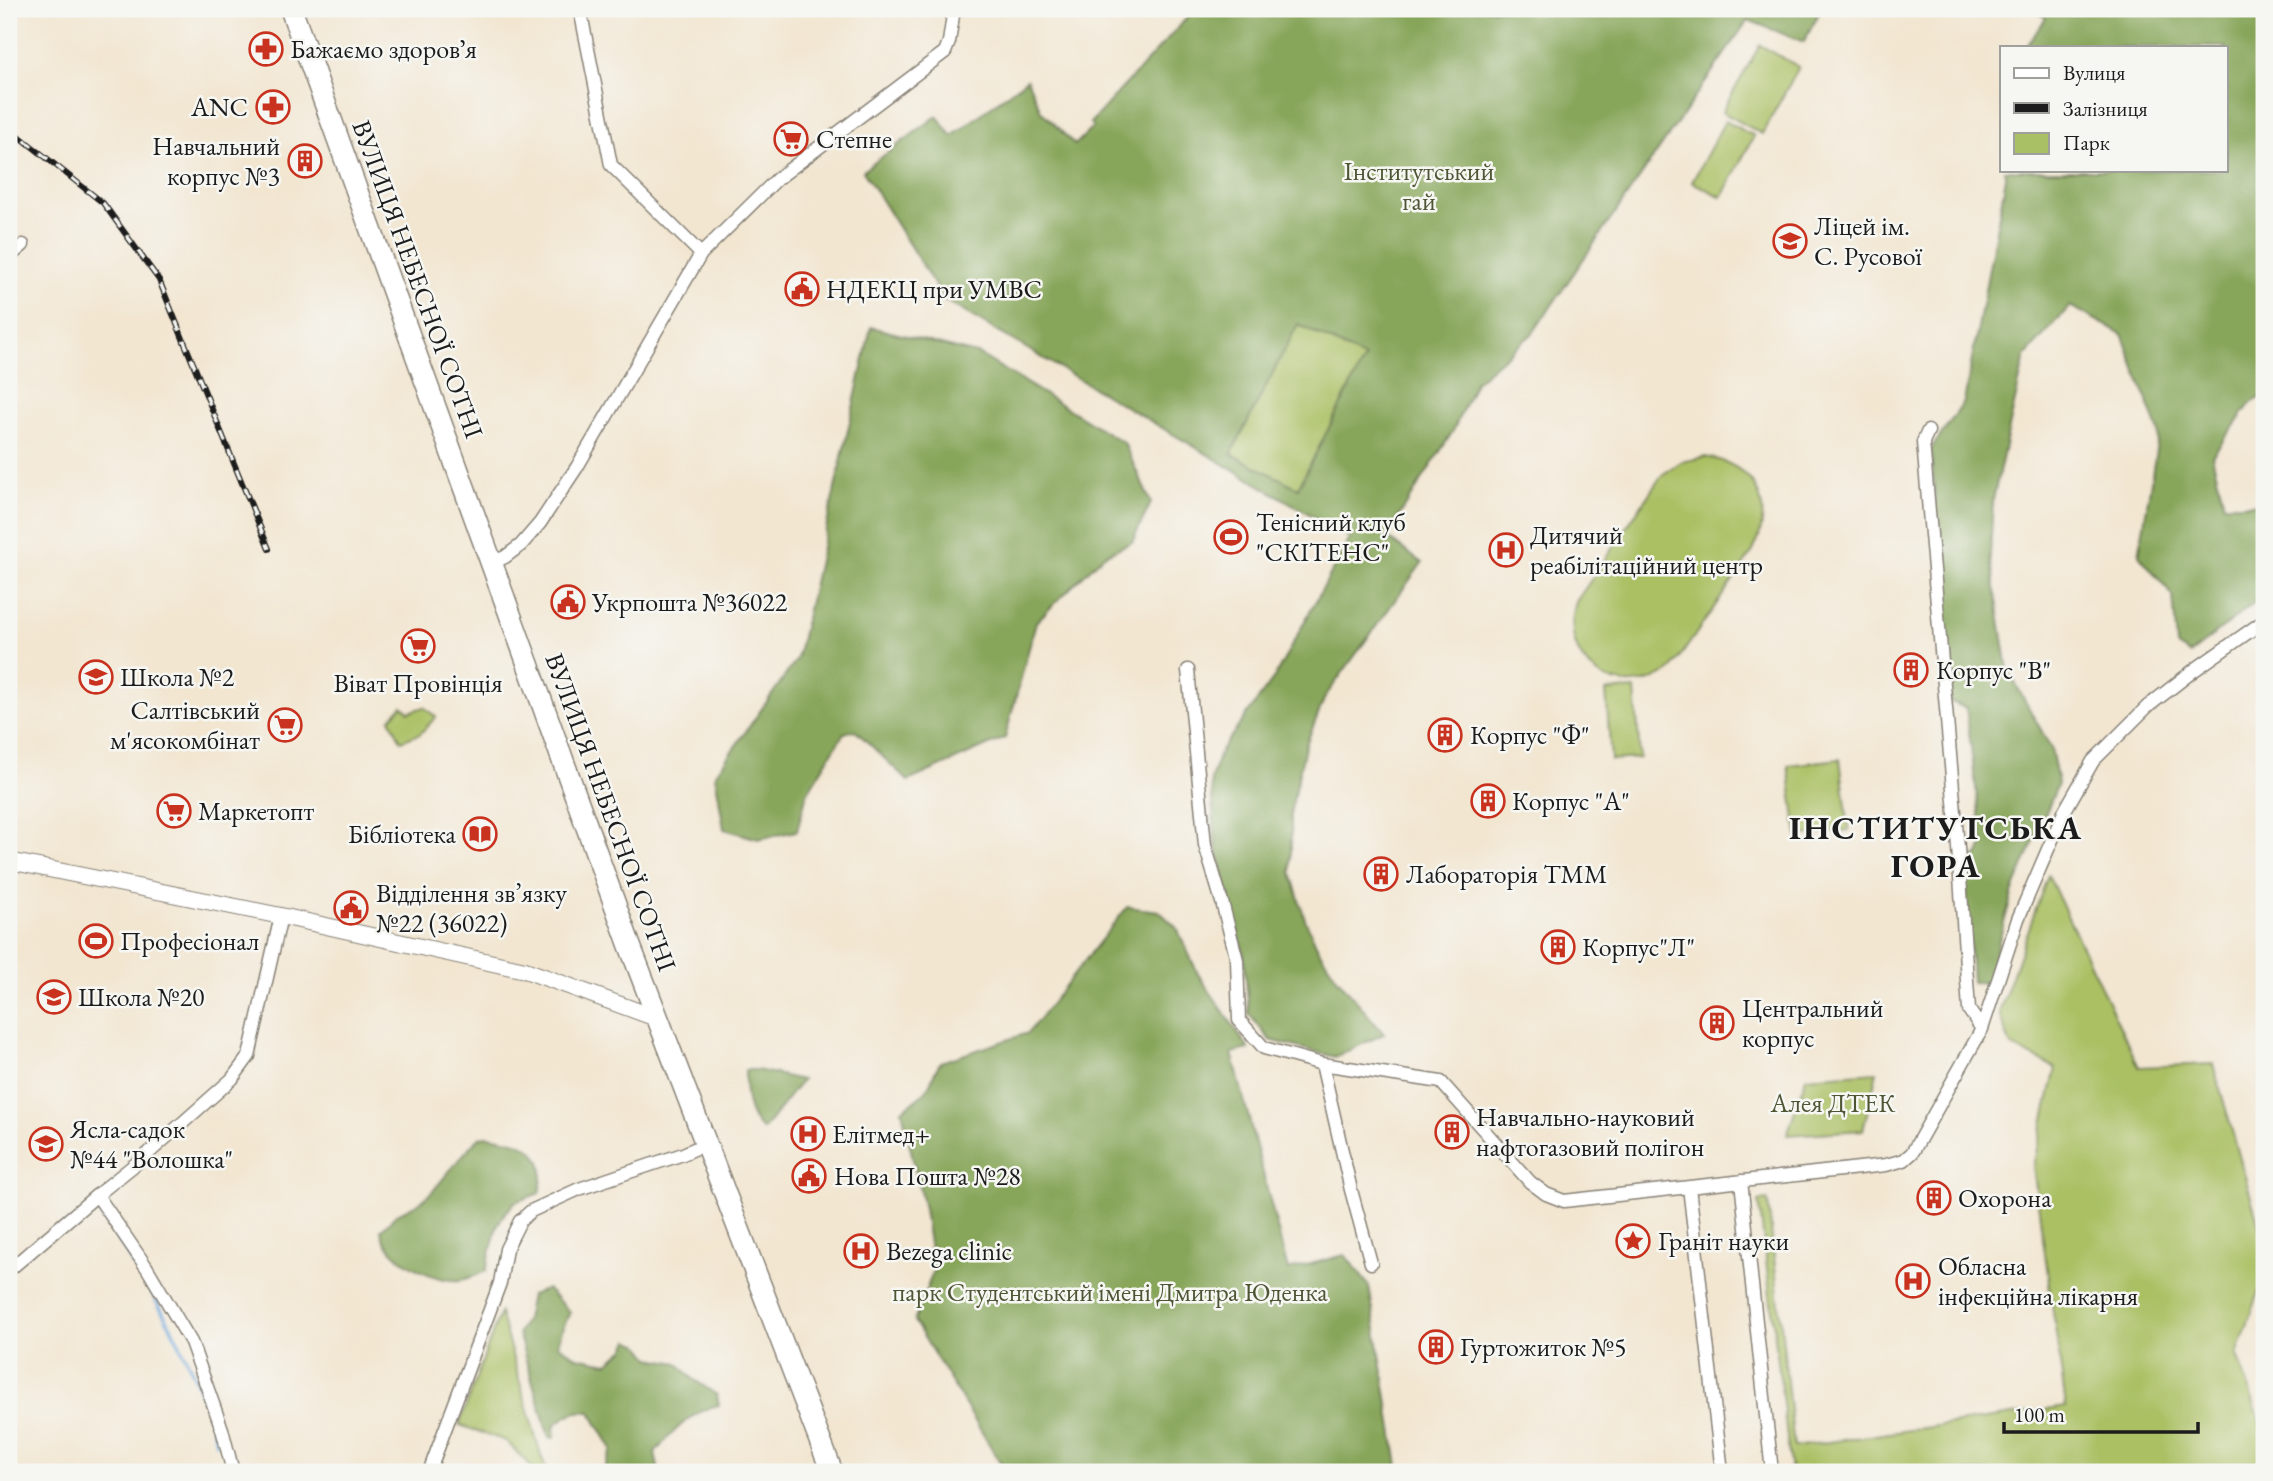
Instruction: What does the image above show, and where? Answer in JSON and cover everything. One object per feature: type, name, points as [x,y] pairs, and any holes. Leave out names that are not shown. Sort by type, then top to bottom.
[{"type":"main road","name":"ВУЛИЦЯ НЕБЕСНОЇ СОТНІ","points":[[291,9],[656,1018],[832,1472]]},
{"type":"street","points":[[580,9],[611,165],[701,254]]},
{"type":"street","points":[[492,562],[505,557],[521,545],[540,523],[577,467],[701,254],[777,179],[944,52],[949,42],[954,9]]},
{"type":"street","points":[[9,257],[23,245]]},
{"type":"street","points":[[1928,431],[1923,442],[1958,847],[1969,1010],[1982,1029]]},
{"type":"street","points":[[1188,670],[1205,845],[1237,960],[1239,1020],[1264,1048],[1322,1064],[1441,1082],[1530,1182],[1546,1194],[1564,1200],[1886,1166],[1904,1160],[1912,1153],[1982,1029],[2018,919],[2064,812],[2093,761],[2147,707],[2264,621]]},
{"type":"street","points":[[9,861],[281,916],[525,970],[656,1018]]},
{"type":"street","points":[[9,1270],[143,1158],[232,1079],[249,1056],[281,916]]},
{"type":"street","points":[[1322,1064],[1371,1263]]},
{"type":"street","points":[[429,1472],[500,1283],[506,1249],[520,1221],[531,1211],[579,1189],[705,1144]]},
{"type":"street","points":[[1741,1181],[1772,1472]]},
{"type":"street","points":[[1689,1187],[1722,1472]]},
{"type":"street","points":[[97,1195],[147,1268],[191,1342],[222,1429],[233,1472]]},
{"type":"green space","name":"Інститутський гай","points":[[1195,9],[1821,9],[1804,42],[1748,20],[1532,334],[1475,382],[1453,431],[1387,535],[1422,563],[1325,697],[1305,747],[1291,809],[1291,873],[1306,922],[1318,949],[1338,979],[1384,1034],[1335,1057],[1270,1040],[1249,1014],[1244,957],[1215,841],[1211,779],[1221,750],[1274,678],[1350,538],[944,300],[863,171],[937,116],[952,136],[1027,79],[1041,111],[1075,145],[1093,127],[1090,123]],"holes":[[[1298,324],[1365,358],[1298,488],[1231,454]]]},
{"type":"green space","points":[[2033,9],[2264,9],[2264,396],[2251,403],[2212,456],[2224,504],[2264,504],[2264,595],[2190,654],[2177,646],[2173,596],[2139,555],[2159,432],[2122,334],[2070,306],[2025,356],[1993,500],[1990,556],[2008,670],[2051,748],[2058,784],[2013,891],[1987,983],[1972,982],[1964,859],[1978,856],[1983,845],[1966,708],[1951,702],[1931,449],[1964,402],[2006,177],[2005,172],[2228,172],[2228,46],[2027,46],[2046,18]]},
{"type":"green space","points":[[1760,45],[1799,67],[1762,134],[1722,112]]},
{"type":"green space","points":[[1725,121],[1754,136],[1722,197],[1692,182]]},
{"type":"green space","points":[[1298,323],[1365,358],[1298,489],[1231,454]]},
{"type":"green space","points":[[871,327],[980,355],[1124,443],[1151,503],[1132,542],[1104,555],[1036,622],[1005,738],[908,781],[855,730],[844,733],[807,793],[797,831],[758,839],[724,829],[715,775],[797,659]]},
{"type":"green space","points":[[1705,457],[1723,461],[1749,478],[1761,503],[1760,534],[1753,551],[1671,670],[1651,680],[1631,683],[1613,681],[1596,673],[1575,644],[1572,624],[1576,602],[1662,475],[1681,462]]},
{"type":"green space","points":[[1635,689],[1640,758],[1611,760],[1606,691]]},
{"type":"green space","points":[[402,706],[409,712],[424,707],[436,717],[420,734],[401,741],[390,719]]},
{"type":"green space","points":[[1840,759],[1849,830],[1797,836],[1788,765]]},
{"type":"green space","points":[[2048,875],[2139,1067],[2213,1064],[2264,1243],[2264,1278],[2237,1355],[2264,1427],[2264,1472],[1791,1472],[1759,1201],[1768,1200],[1794,1447],[2066,1407],[2033,1166],[2056,1068],[2011,1046],[1999,1013]]},
{"type":"green space","name":"парк Студентський імені Дмитра Юденка","points":[[1127,907],[1159,911],[1177,928],[1198,974],[1249,1049],[1232,1053],[1288,1270],[1345,1255],[1369,1286],[1399,1472],[1006,1472],[914,1321],[933,1272],[924,1209],[902,1110],[925,1092],[941,1062],[1028,1033]]},
{"type":"green space","points":[[745,1070],[802,1080],[763,1130],[749,1110]]},
{"type":"green space","name":"Алея ДТЕК","points":[[1877,1072],[1863,1130],[1787,1135],[1806,1077]]},
{"type":"green space","points":[[487,1136],[522,1144],[535,1154],[542,1170],[540,1193],[515,1202],[505,1213],[497,1226],[486,1271],[460,1280],[425,1273],[391,1250],[381,1230],[397,1214],[419,1203],[432,1192],[474,1142]]},
{"type":"green space","points":[[547,1289],[570,1312],[558,1345],[577,1357],[608,1363],[625,1349],[629,1340],[640,1345],[650,1358],[678,1363],[692,1378],[717,1395],[719,1405],[692,1417],[655,1453],[659,1472],[603,1472],[612,1449],[590,1412],[567,1416],[554,1426],[555,1438],[549,1437],[518,1333],[526,1319],[531,1295]]},
{"type":"green space","points":[[500,1313],[548,1472],[536,1472],[506,1441],[459,1425]]},
{"type":"waterway","points":[[95,1206],[167,1319],[201,1392],[217,1443]]},
{"type":"railway","points":[[9,128],[103,203],[159,280],[269,549]]},
{"type":"place","name":"Бажаємо здоровʼя","points":[[266,49]]},
{"type":"place","name":"ANC","points":[[273,107]]},
{"type":"place","name":"Степне","points":[[791,139]]},
{"type":"place","name":"Навчальний корпус №3","points":[[305,161]]},
{"type":"place","name":"Ліцей ім. С. Русової","points":[[1790,241]]},
{"type":"place","name":"НДЕКЦ при УМВС","points":[[802,289]]},
{"type":"place","name":"Тенісний клуб \"СКІТЕНС\"","points":[[1231,537]]},
{"type":"place","name":"Дитячий реабілітаційний центр","points":[[1506,550]]},
{"type":"place","name":"Укрпошта №36022","points":[[568,602]]},
{"type":"place","name":"Віват Провінція","points":[[418,646]]},
{"type":"place","name":"Корпус \"В\"","points":[[1911,670]]},
{"type":"place","name":"Школа №2","points":[[96,677]]},
{"type":"place","name":"Салтівський м'ясокомбінат","points":[[285,725]]},
{"type":"place","name":"Корпус \"Ф\"","points":[[1445,735]]},
{"type":"place","name":"Корпус \"А\"","points":[[1488,801]]},
{"type":"place","name":"Маркетопт","points":[[174,811]]},
{"type":"place","name":"Бібліотека","points":[[480,834]]},
{"type":"place","name":"Лабораторія ТММ","points":[[1381,874]]},
{"type":"place","name":"Відділення зв’язку №22 (36022)","points":[[351,908]]},
{"type":"place","name":"Професіонал","points":[[96,941]]},
{"type":"place","name":"Корпус\"Л\"","points":[[1558,947]]},
{"type":"place","name":"Школа №20","points":[[54,997]]},
{"type":"place","name":"Центральний корпус","points":[[1717,1023]]},
{"type":"place","name":"Навчально-науковий нафтогазовий полігон","points":[[1452,1132]]},
{"type":"place","name":"Елітмед+","points":[[808,1134]]},
{"type":"place","name":"Ясла-садок №44 \"Волошка\"","points":[[46,1144]]},
{"type":"place","name":"Нова Пошта №28","points":[[809,1176]]},
{"type":"place","name":"Охорона","points":[[1934,1198]]},
{"type":"place","name":"Граніт науки","points":[[1633,1241]]},
{"type":"place","name":"Bezega clinic","points":[[861,1251]]},
{"type":"place","name":"Обласна інфекційна лікарня","points":[[1913,1281]]},
{"type":"place","name":"Гуртожиток №5","points":[[1436,1347]]},
{"type":"district","name":"ІНСТИТУТСЬКА ГОРА","points":[[1936,846]]}]
